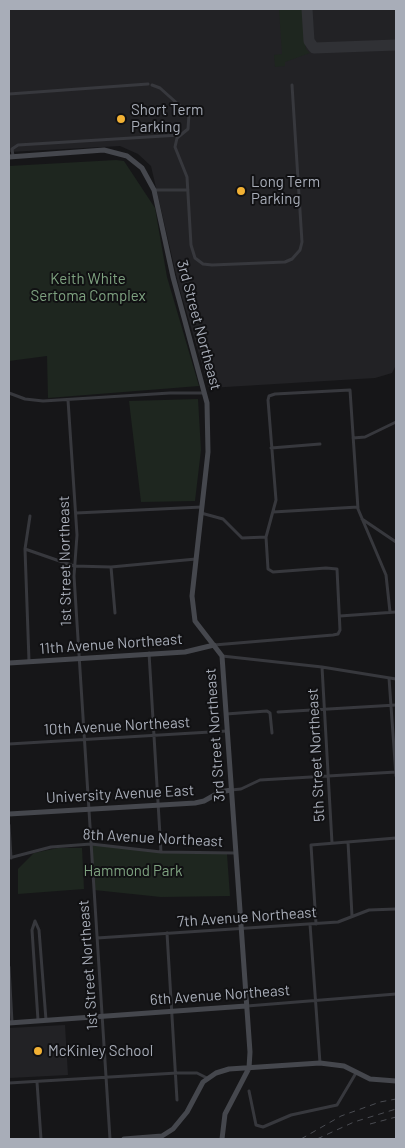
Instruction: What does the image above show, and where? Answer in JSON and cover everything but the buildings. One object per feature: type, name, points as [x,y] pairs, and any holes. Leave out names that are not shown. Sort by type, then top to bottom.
[{"type":"street","points":[[9,94],[150,84],[160,88],[189,114],[188,129],[177,138],[176,147],[187,177],[191,245],[195,258],[202,264],[285,262],[296,255],[302,242],[292,85]]},
{"type":"street","points":[[11,157],[12,149],[18,145],[181,135]]},
{"type":"street","name":"3rd Street Northeast","points":[[11,157],[113,151],[127,156],[138,164],[154,190],[173,277],[207,403],[209,429],[192,596],[194,615],[199,628],[222,656],[246,1006],[248,1068],[225,1114],[222,1139]]},
{"type":"street","points":[[154,190],[188,190]]},
{"type":"street","points":[[214,644],[338,634],[340,616],[336,569],[273,572],[268,569],[266,537],[276,500],[268,400],[270,396],[275,394],[350,390],[358,507],[361,519],[386,575],[390,612]]},
{"type":"street","points":[[9,393],[25,399],[43,401],[170,393],[204,393]]},
{"type":"street","name":"1st Street Northeast","points":[[68,400],[78,535],[74,566],[79,658],[110,1139]]},
{"type":"street","points":[[352,438],[365,437],[396,422]]},
{"type":"street","points":[[271,448],[320,444]]},
{"type":"street","points":[[273,512],[358,507]]},
{"type":"street","points":[[76,513],[202,510],[223,519],[242,538],[266,537]]},
{"type":"street","points":[[29,661],[25,549],[30,516]]},
{"type":"street","points":[[361,519],[396,540]]},
{"type":"street","points":[[25,549],[74,566],[111,567],[196,560]]},
{"type":"street","points":[[111,567],[115,613]]},
{"type":"street","points":[[340,616],[396,612]]},
{"type":"street","name":"11th Avenue Northeast","points":[[9,663],[185,652],[214,644]]},
{"type":"street","points":[[149,653],[162,852]]},
{"type":"street","points":[[222,656],[322,666],[396,679]]},
{"type":"street","name":"5th Street Northeast","points":[[322,666],[332,843]]},
{"type":"street","points":[[230,790],[241,789],[260,780],[396,774],[389,678]]},
{"type":"street","points":[[278,712],[396,706]]},
{"type":"street","points":[[226,714],[270,712],[272,733]]},
{"type":"street","name":"10th Avenue Northeast","points":[[9,744],[84,738],[227,731]]},
{"type":"street","name":"University Avenue East","points":[[9,814],[201,802],[220,792],[230,790]]},
{"type":"street","points":[[9,825],[10,858]]},
{"type":"street","points":[[316,924],[311,845],[396,838]]},
{"type":"street","points":[[348,842],[352,916]]},
{"type":"street","name":"8th Avenue Northeast","points":[[10,858],[51,847],[91,844],[162,852],[235,853]]},
{"type":"street","name":"7th Avenue Northeast","points":[[97,938],[338,922],[369,910],[396,909]]},
{"type":"street","points":[[38,1020],[32,930],[35,921],[39,930],[46,1020]]},
{"type":"street","points":[[310,924],[320,1062]]},
{"type":"street","points":[[167,934],[177,1073],[177,1100]]},
{"type":"street","points":[[9,967],[10,1022]]},
{"type":"street","name":"6th Avenue Northeast","points":[[10,1022],[396,994]]},
{"type":"street","points":[[124,1139],[162,1136],[173,1129],[187,1112],[203,1082],[216,1073],[229,1069],[320,1062],[344,1066],[370,1079],[396,1081]]},
{"type":"street","points":[[9,1083],[177,1073],[197,1073],[208,1079]]},
{"type":"street","points":[[249,1091],[256,1125],[263,1127],[291,1115],[337,1105],[356,1073]]},
{"type":"street","points":[[37,1082],[41,1139]]},
{"type":"shaded area","points":[[9,9],[396,9],[396,365],[392,373],[375,378],[209,388],[179,287],[151,166],[138,154],[120,146],[9,152]]},
{"type":"shaded area","name":"McKinley School","points":[[65,1025],[68,1075],[9,1078],[9,1028]]},
{"type":"green space","points":[[279,9],[302,9],[306,49],[310,53],[285,62],[285,66],[275,67],[274,55],[282,54]]},
{"type":"green space","name":"Keith White Sertoma Complex","points":[[124,161],[155,208],[167,277],[199,386],[48,398],[47,356],[9,361],[9,166]]},
{"type":"green space","points":[[198,399],[201,450],[195,501],[141,502],[129,401]]},
{"type":"green space","name":"Hammond Park","points":[[91,844],[161,852],[227,854],[230,896],[161,897],[94,890]]},
{"type":"green space","name":"Hammond Park","points":[[58,848],[82,848],[84,889],[18,894],[18,869],[34,853]]},
{"type":"taxiway","points":[[307,9],[309,41],[314,48],[396,45]]},
{"type":"railway","points":[[301,1139],[341,1116],[380,1102],[396,1099]]},
{"type":"railway","points":[[317,1139],[354,1122],[396,1109]]},
{"type":"railway","points":[[370,1124],[396,1117]]},
{"type":"place","name":"Short Term Parking","points":[[121,119]]},
{"type":"place","name":"Long Term Parking","points":[[241,191]]},
{"type":"place","name":"McKinley School","points":[[38,1051]]}]
